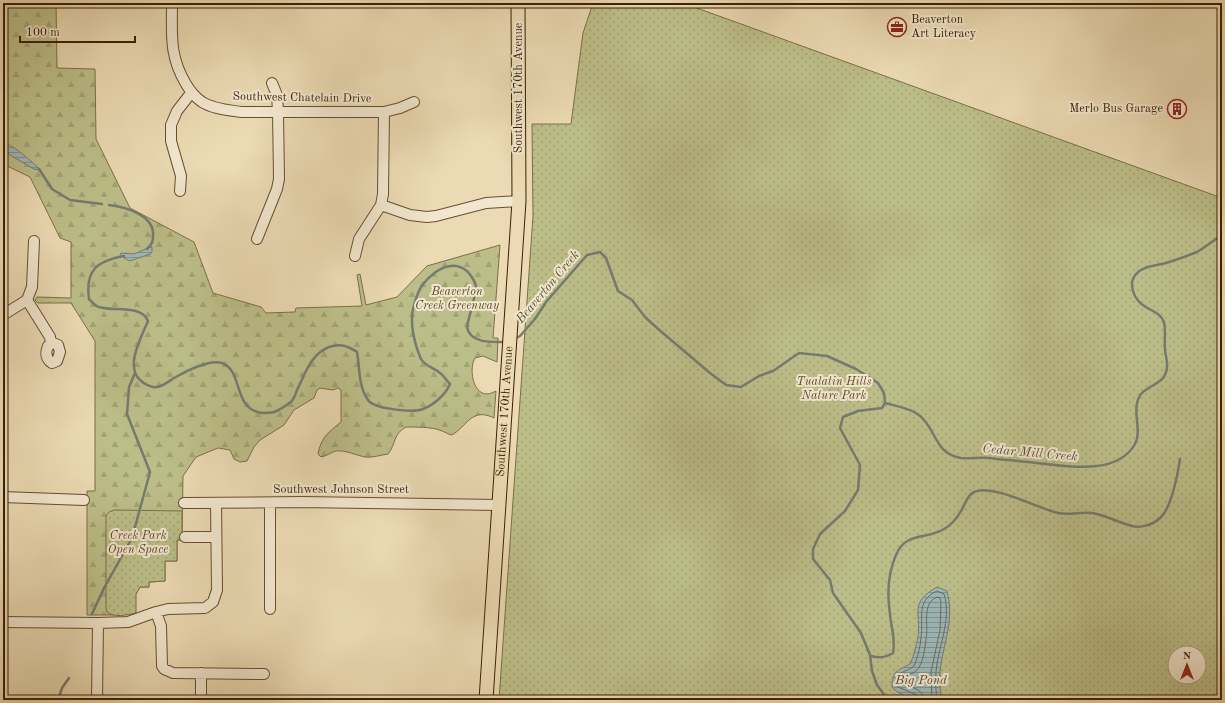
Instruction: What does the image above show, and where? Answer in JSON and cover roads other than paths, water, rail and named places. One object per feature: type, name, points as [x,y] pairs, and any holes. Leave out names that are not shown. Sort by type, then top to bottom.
[{"type":"main road","name":"Southwest 170th Avenue","points":[[486,700],[519,201],[518,3]]},
{"type":"street","name":"Southwest Chatelain Drive","points":[[172,3],[172,40],[175,61],[181,76],[191,93],[203,102],[220,108],[241,112],[384,112],[400,108],[414,102]]},
{"type":"street","points":[[257,239],[277,189],[279,179],[277,95],[272,83]]},
{"type":"street","points":[[180,191],[181,176],[171,141],[171,125],[177,110],[191,93]]},
{"type":"street","points":[[355,256],[359,239],[381,205],[384,177],[384,112]]},
{"type":"street","points":[[381,205],[410,215],[427,217],[436,216],[486,202],[519,201]]},
{"type":"street","points":[[3,315],[27,300],[32,287],[34,242]]},
{"type":"street","points":[[27,300],[50,337],[51,343]]},
{"type":"street","points":[[3,497],[84,500]]},
{"type":"street","name":"Southwest Johnson Street","points":[[184,503],[499,505]]},
{"type":"street","points":[[3,622],[128,622],[168,609],[205,608],[213,602],[217,590],[216,503]]},
{"type":"street","points":[[270,503],[270,609]]},
{"type":"street","points":[[185,537],[216,537]]},
{"type":"street","points":[[156,612],[161,626],[162,662],[164,669],[173,673],[264,674]]},
{"type":"street","points":[[97,700],[98,623]]},
{"type":"street","points":[[201,673],[201,700]]},
{"type":"water","points":[[3,143],[17,150],[41,170],[34,169],[3,151]]},
{"type":"water","points":[[152,247],[152,252],[150,254],[130,261],[120,254],[134,254]]},
{"type":"water","name":"Big Pond","points":[[937,587],[947,591],[950,612],[948,632],[941,661],[941,700],[908,697],[902,695],[892,687],[893,678],[896,672],[910,664],[914,654],[919,628],[919,603],[928,593]]},
{"type":"waterway","name":"Beaverton Creek","points":[[39,169],[52,189],[70,200],[102,204]]},
{"type":"waterway","name":"Beaverton Creek","points":[[109,205],[130,210],[144,217],[152,229],[153,238],[152,243],[147,249]]},
{"type":"waterway","name":"Cedar Mill Creek","points":[[885,403],[907,409],[919,415],[925,421],[941,446],[952,456],[961,458],[989,458],[1076,467],[1104,465],[1116,461],[1127,454],[1135,444],[1138,432],[1136,412],[1138,400],[1141,394],[1161,380],[1167,368],[1164,322],[1158,314],[1144,306],[1136,298],[1132,287],[1133,279],[1137,273],[1148,267],[1170,262],[1197,252],[1222,235]]},
{"type":"waterway","name":"Beaverton Creek","points":[[514,339],[520,336],[535,319],[546,302],[587,255],[600,252],[606,258],[618,291],[632,300],[645,317],[657,328],[726,385],[741,387],[759,376],[773,371],[799,353],[827,356],[856,369],[878,383],[884,393],[885,403],[882,408],[858,411],[843,417],[840,428],[860,465],[858,490],[845,511],[820,534],[813,549],[813,559],[830,580],[833,593],[861,633],[870,655],[872,671],[877,685],[888,700]]},
{"type":"waterway","name":"Beaverton Creek","points":[[124,256],[107,261],[95,268],[89,281],[89,299],[99,307],[140,312],[148,321],[138,343],[134,360],[136,374],[140,380],[148,385],[157,387],[198,366],[217,362],[222,363],[229,367],[246,405],[253,410],[262,413],[271,413],[292,401],[313,359],[323,350],[337,345],[350,348],[357,352],[362,389],[368,400],[372,403],[385,408],[411,411],[423,409],[435,402],[446,392],[450,384],[438,371],[421,359],[414,339],[412,318],[414,305],[422,285],[428,278],[444,267],[456,266],[462,268],[468,272],[475,284],[476,288],[467,327],[469,333],[473,337],[483,341],[506,342]]},
{"type":"waterway","points":[[92,614],[104,588],[132,538],[150,472],[127,414],[129,387],[135,373]]},
{"type":"waterway","points":[[871,656],[882,657],[893,653],[894,638],[888,591],[891,569],[900,547],[911,539],[931,534],[947,527],[958,516],[972,493],[982,490],[992,491],[1058,513],[1092,513],[1132,526],[1143,526],[1157,520],[1164,513],[1171,499],[1180,459]]},
{"type":"waterway","points":[[58,700],[62,688],[69,678]]},
{"type":"place","name":"Beaverton Art Literacy","points":[[897,27]]},
{"type":"place","name":"Merlo Bus Garage","points":[[1177,109]]},
{"type":"park label","name":"Beaverton Creek Greenway","points":[[457,299]]},
{"type":"park label","name":"Tualatin Hills Nature Park","points":[[834,389]]},
{"type":"park label","name":"Creek Park Open Space","points":[[138,543]]}]
